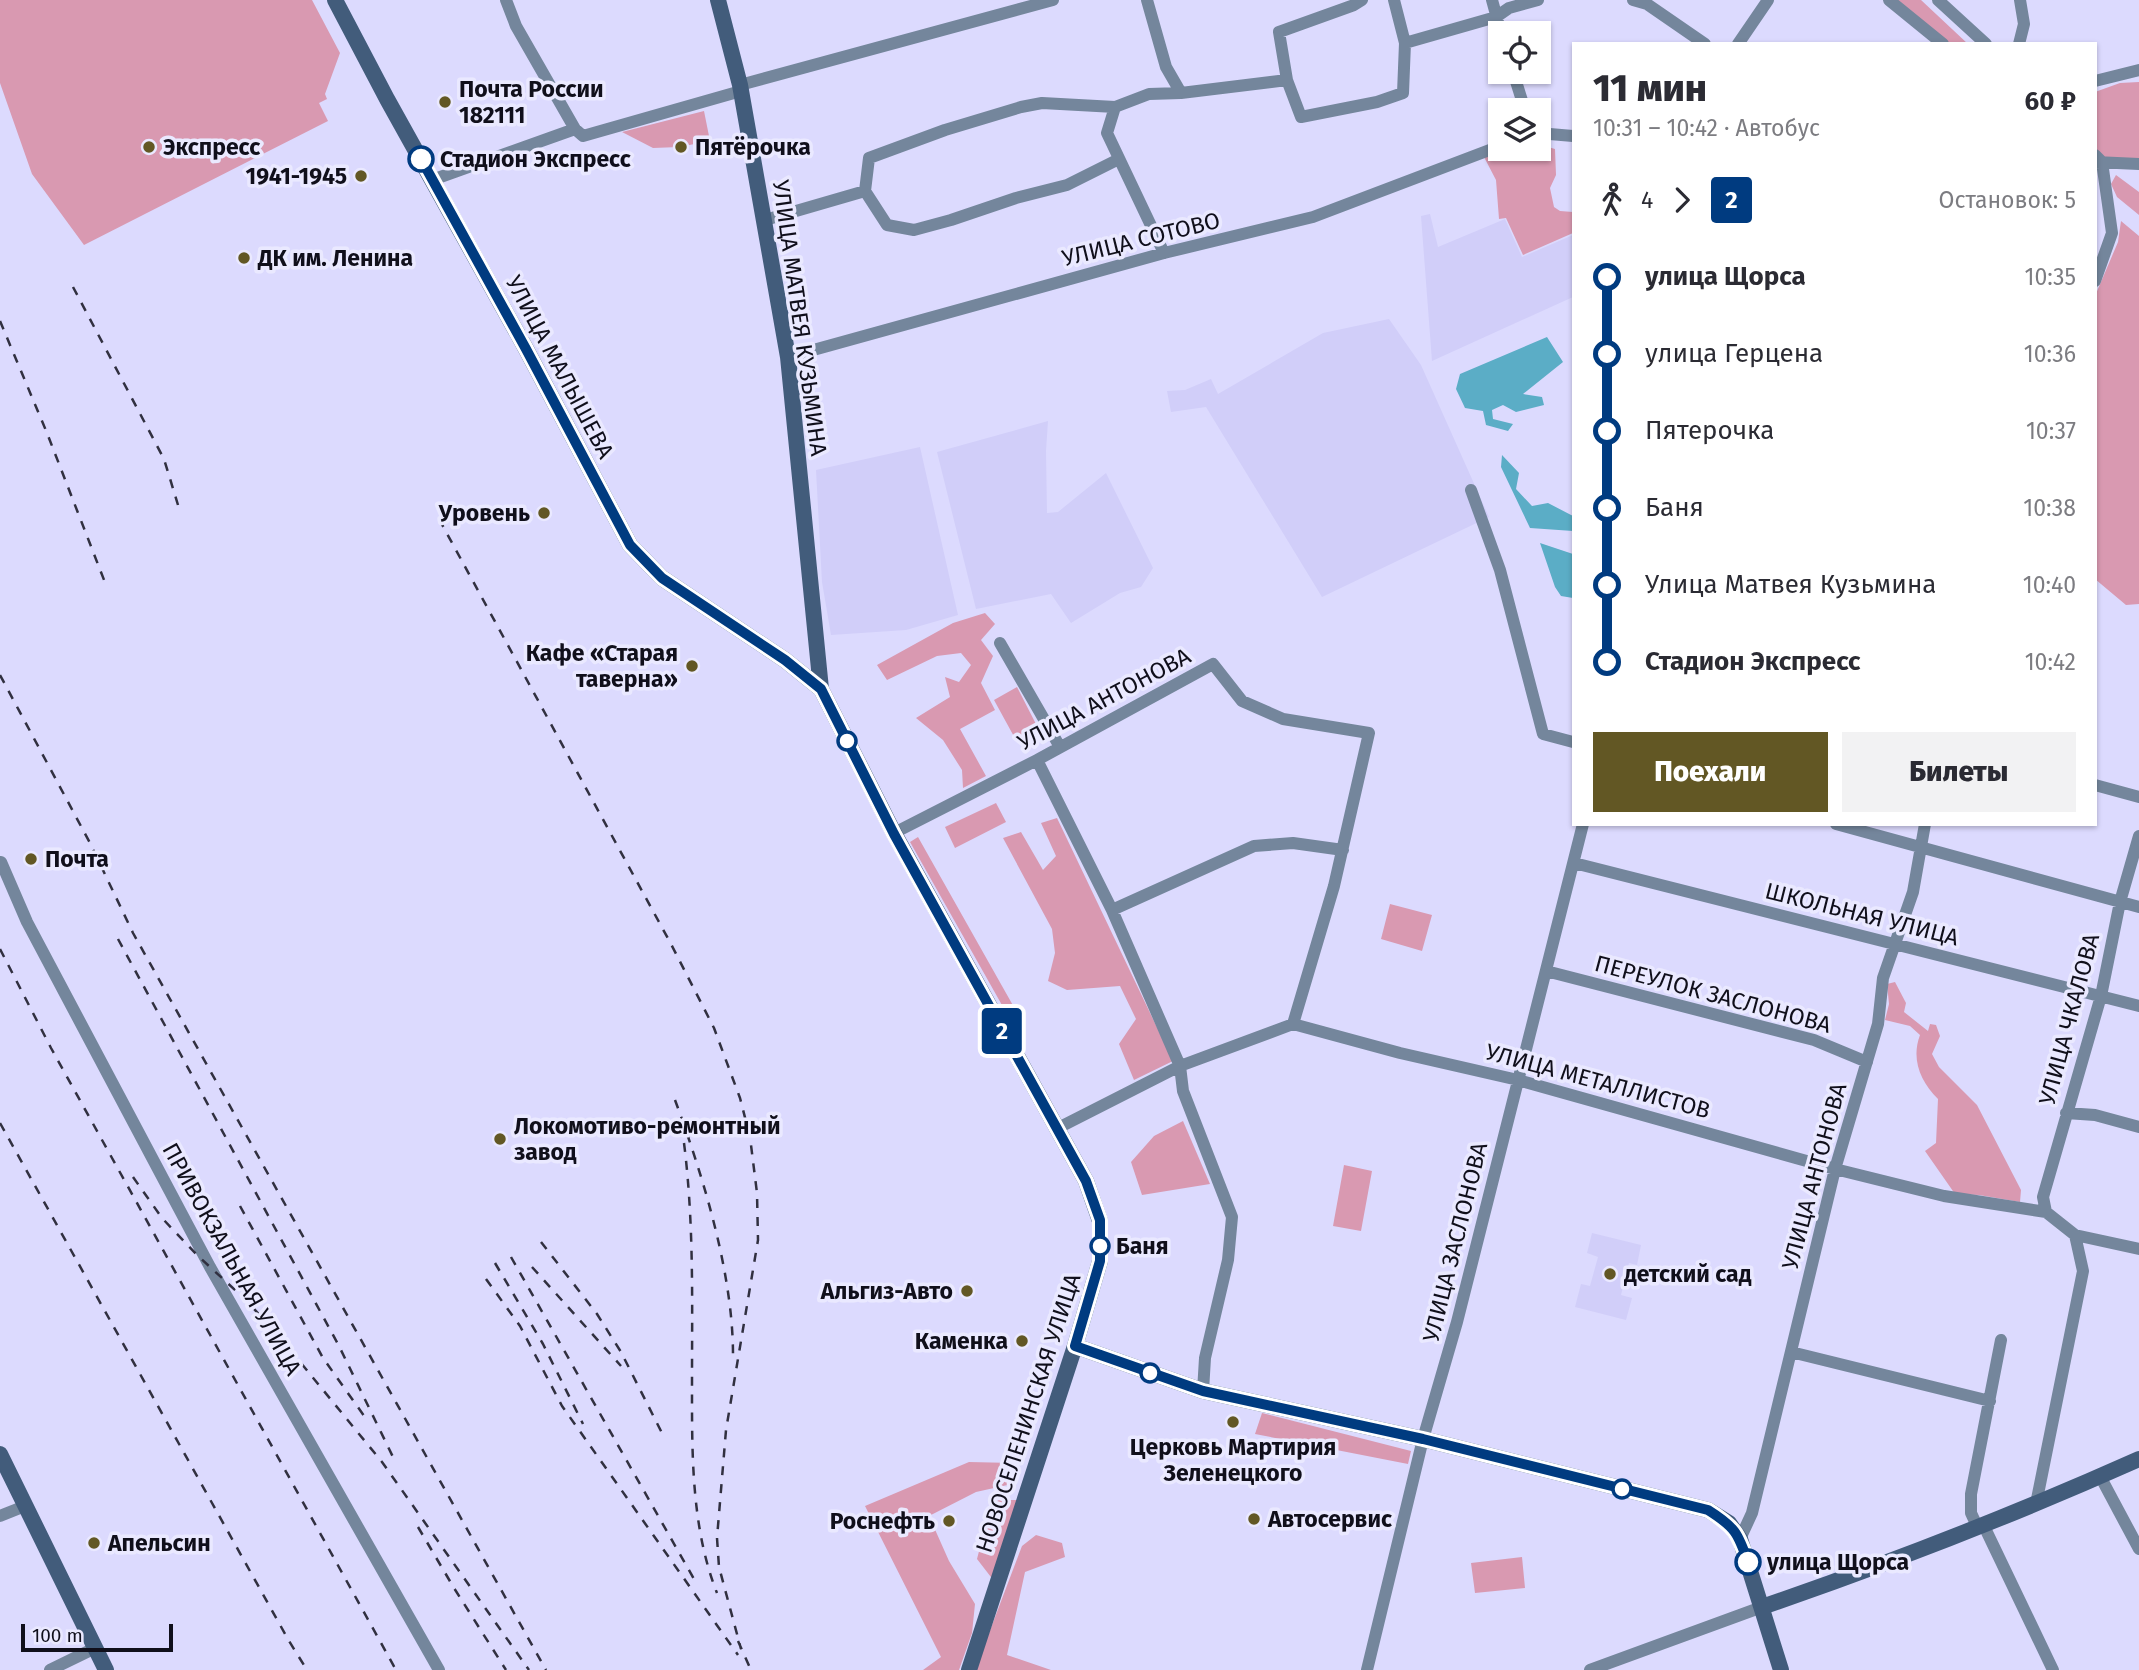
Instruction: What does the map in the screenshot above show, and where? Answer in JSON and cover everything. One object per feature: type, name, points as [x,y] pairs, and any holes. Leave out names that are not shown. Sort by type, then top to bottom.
[{"type":"main road","name":"УЛИЦА МАЛЫШЕВА","points":[[335,0],[630,545],[662,578],[785,660],[821,689]]},
{"type":"main road","name":"УЛИЦА МАТВЕЯ КУЗЬМИНА","points":[[718,0],[740,88],[788,357],[821,689]]},
{"type":"main road","name":"НОВОСЕЛЕНИНСКАЯ УЛИЦА","points":[[821,689],[894,834],[1086,1181],[1100,1220],[1100,1261],[1075,1346],[969,1670]]},
{"type":"main road","points":[[1075,1346],[1203,1391],[1423,1439],[1708,1510],[1729,1523],[1740,1539],[1781,1670]]},
{"type":"main road","points":[[0,1454],[106,1670]]},
{"type":"main road","points":[[1762,1607],[1860,1573],[2036,1504],[2139,1459]]},
{"type":"street","points":[[506,0],[516,26],[575,129],[583,136],[740,88],[1053,0]]},
{"type":"street","points":[[1147,0],[1166,67],[1181,93]]},
{"type":"street","points":[[1362,0],[1279,32],[1287,80],[1301,117],[1377,102],[1403,93],[1405,43],[1394,0]]},
{"type":"street","points":[[1492,0],[1497,21]]},
{"type":"street","points":[[1405,43],[1496,17],[1509,8],[1538,0]]},
{"type":"street","points":[[1633,0],[1647,4],[1702,42]]},
{"type":"street","points":[[1739,42],[1768,0]]},
{"type":"street","points":[[1889,0],[1941,42]]},
{"type":"street","points":[[1938,0],[1984,42]]},
{"type":"street","points":[[2020,0],[2024,24],[2020,42]]},
{"type":"street","points":[[2097,81],[2139,71]]},
{"type":"street","points":[[1119,159],[1068,185],[1016,198],[984,211],[914,230],[887,225],[865,191],[869,158],[944,130],[1042,103],[1115,107],[1149,94],[1181,93],[1287,80]]},
{"type":"street","points":[[1115,107],[1107,133],[1164,253]]},
{"type":"street","points":[[432,180],[575,129]]},
{"type":"street","points":[[1551,134],[1572,136]]},
{"type":"street","name":"УЛИЦА СОТОВО","points":[[788,357],[1164,253],[1313,218],[1488,151]]},
{"type":"street","points":[[2097,275],[2112,233],[2111,215],[2097,160],[2139,164]]},
{"type":"street","points":[[765,220],[865,191]]},
{"type":"street","points":[[1471,490],[1500,570],[1544,734],[1572,742]]},
{"type":"street","points":[[1000,643],[1060,747]]},
{"type":"street","name":"УЛИЦА АНТОНОВА","points":[[894,834],[1213,664],[1242,701],[1283,719],[1369,733],[1343,850]]},
{"type":"street","points":[[1037,760],[1112,910],[1180,1066],[1183,1091],[1232,1217],[1228,1260],[1205,1358],[1203,1391]]},
{"type":"street","points":[[2097,786],[2139,797]]},
{"type":"street","name":"УЛИЦА ЗАСЛОНОВА","points":[[1367,1670],[1423,1439],[1457,1322],[1583,826]]},
{"type":"street","points":[[1843,826],[2139,906]]},
{"type":"street","name":"УЛИЦА АНТОНОВА","points":[[1740,1539],[1752,1513],[1835,1169],[1878,1024],[1883,978],[1913,892],[1925,826]]},
{"type":"street","name":"УЛИЦА ЧКАЛОВА","points":[[2046,1212],[2043,1197],[2101,996],[2120,902],[2139,836]]},
{"type":"street","points":[[1056,1129],[1180,1066],[1293,1024],[1343,850],[1293,843],[1254,846],[1112,910]]},
{"type":"street","name":"ПРИВОКЗАЛЬНАЯ УЛИЦА","points":[[1,862],[27,922],[210,1267],[439,1670]]},
{"type":"street","name":"ШКОЛЬНАЯ УЛИЦА","points":[[1574,863],[2139,1006]]},
{"type":"street","name":"ПЕРЕУЛОК ЗАСЛОНОВА","points":[[1546,971],[1814,1040],[1867,1062]]},
{"type":"street","name":"УЛИЦА МЕТАЛЛИСТОВ","points":[[1293,1024],[1400,1053],[1518,1080],[1835,1169],[1944,1196],[2046,1212],[2075,1235],[2139,1249]]},
{"type":"street","points":[[2066,1113],[2095,1115],[2139,1127]]},
{"type":"street","points":[[2036,1504],[2083,1271],[2075,1235]]},
{"type":"street","points":[[2001,1340],[1971,1494],[1971,1513],[1980,1525],[2048,1668]]},
{"type":"street","points":[[1791,1352],[1990,1401]]},
{"type":"street","points":[[2100,1476],[2138,1546]]},
{"type":"street","points":[[0,1516],[25,1506]]},
{"type":"street","points":[[1590,1670],[1762,1607]]},
{"type":"street","points":[[51,1670],[95,1648]]},
{"type":"shaded area","name":"Экспресс","points":[[0,0],[312,0],[340,53],[325,94],[327,99],[319,103],[328,121],[84,245],[32,174],[0,83]]},
{"type":"shaded area","points":[[1896,0],[1921,0],[1966,42],[1948,42]]},
{"type":"shaded area","points":[[2139,82],[2139,160],[2103,158],[2097,151],[2097,91],[2120,83]]},
{"type":"shaded area","points":[[704,111],[710,141],[679,147],[653,148],[622,132]]},
{"type":"shaded area","points":[[1551,148],[1555,149],[1556,175],[1550,188],[1554,207],[1560,211],[1572,212],[1572,233],[1523,255],[1506,218],[1499,219],[1496,180],[1484,157],[1488,156],[1488,161],[1551,161]]},
{"type":"shaded area","points":[[2116,175],[2139,192],[2139,215],[2117,197],[2111,184]]},
{"type":"shaded area","points":[[1430,214],[1438,247],[1505,219],[1522,257],[1572,235],[1572,297],[1432,361],[1421,216]]},
{"type":"shaded area","points":[[2121,221],[2139,236],[2139,604],[2126,605],[2097,581],[2097,291],[2118,242]]},
{"type":"shaded area","points":[[1389,319],[1421,365],[1489,517],[1322,597],[1206,407],[1171,412],[1167,391],[1185,390],[1211,379],[1218,394],[1323,333]]},
{"type":"shaded area","points":[[1547,337],[1563,362],[1523,394],[1542,397],[1544,405],[1516,412],[1503,405],[1492,410],[1493,419],[1513,424],[1508,431],[1486,425],[1483,411],[1465,408],[1456,389],[1460,374]]},
{"type":"shaded area","points":[[1048,421],[1047,513],[1058,512],[1106,473],[1153,568],[1141,587],[1120,593],[1071,623],[1051,594],[976,609],[937,452]]},
{"type":"shaded area","points":[[920,447],[958,615],[906,630],[831,635],[822,582],[816,470]]},
{"type":"shaded area","points":[[1502,455],[1519,473],[1516,489],[1532,506],[1548,503],[1572,515],[1572,531],[1530,528],[1501,467]]},
{"type":"shaded area","points":[[1540,543],[1572,554],[1572,598],[1561,596],[1555,587]]},
{"type":"shaded area","points":[[985,613],[995,624],[981,640],[993,656],[981,683],[995,710],[960,729],[986,776],[963,788],[962,770],[943,740],[916,718],[950,697],[945,677],[959,682],[971,665],[961,653],[937,656],[887,680],[877,665],[953,623]]},
{"type":"shaded area","points":[[1017,687],[1037,726],[1017,742],[994,700]]},
{"type":"shaded area","points":[[996,803],[1006,822],[955,848],[945,827]]},
{"type":"shaded area","points":[[1057,818],[1173,1061],[1134,1080],[1119,1044],[1136,1019],[1120,986],[1067,990],[1048,981],[1055,953],[1052,929],[1003,838],[1021,832],[1043,870],[1056,856],[1041,823]]},
{"type":"shaded area","points":[[918,837],[1015,1009],[1007,1014],[910,842]]},
{"type":"shaded area","points":[[1390,904],[1432,915],[1422,951],[1381,939]]},
{"type":"shaded area","points":[[1895,982],[1906,1003],[1904,1012],[1928,1031],[1930,1024],[1936,1025],[1940,1036],[1932,1054],[1939,1067],[1977,1105],[2021,1190],[2020,1202],[1955,1194],[1925,1151],[1936,1143],[1938,1099],[1926,1085],[1919,1069],[1916,1053],[1920,1035],[1910,1026],[1885,1020],[1889,1004],[1887,984]]},
{"type":"shaded area","points":[[1183,1121],[1210,1184],[1142,1195],[1131,1162],[1154,1136]]},
{"type":"shaded area","points":[[1344,1165],[1372,1171],[1361,1231],[1333,1226]]},
{"type":"shaded area","name":"детский сад","points":[[1592,1233],[1641,1245],[1637,1265],[1629,1263],[1621,1295],[1632,1298],[1626,1320],[1575,1307],[1581,1284],[1590,1286],[1598,1257],[1587,1253]]},
{"type":"shaded area","points":[[1262,1413],[1411,1451],[1408,1464],[1255,1434]]},
{"type":"shaded area","points":[[969,1462],[1014,1463],[1019,1469],[1012,1484],[976,1492],[929,1516],[949,1561],[975,1604],[972,1633],[959,1670],[923,1670],[941,1657],[865,1506]]},
{"type":"shaded area","points":[[999,1500],[1021,1500],[994,1581],[977,1559],[991,1505]]},
{"type":"shaded area","points":[[1036,1535],[1062,1543],[1065,1557],[1025,1572],[1007,1655],[1051,1670],[975,1670],[1022,1546]]},
{"type":"shaded area","points":[[1522,1557],[1525,1588],[1475,1593],[1471,1563]]},
{"type":"railway","points":[[73,287],[164,459],[178,505]]},
{"type":"railway","points":[[0,321],[106,585]]},
{"type":"railway","points":[[439,519],[671,944],[714,1028],[740,1098],[750,1137],[757,1193],[758,1240],[726,1430],[717,1538],[719,1567],[741,1649]]},
{"type":"railway","points":[[0,675],[90,843],[133,933],[546,1670]]},
{"type":"railway","points":[[118,939],[339,1346],[393,1457]]},
{"type":"railway","points":[[0,949],[51,1048],[396,1670]]},
{"type":"railway","points":[[675,1100],[706,1192],[722,1258],[732,1324],[733,1355]]},
{"type":"railway","points":[[0,1123],[307,1670]]},
{"type":"railway","points":[[684,1143],[691,1233],[692,1436],[695,1490],[702,1542],[717,1593]]},
{"type":"railway","points":[[133,1177],[162,1218],[247,1301],[382,1462],[529,1670]]},
{"type":"railway","points":[[240,1206],[323,1358],[367,1420]]},
{"type":"railway","points":[[541,1242],[597,1314],[621,1352],[665,1439]]},
{"type":"railway","points":[[511,1257],[694,1579]]},
{"type":"railway","points":[[495,1263],[543,1344],[583,1424]]},
{"type":"railway","points":[[532,1267],[621,1366]]},
{"type":"railway","points":[[486,1279],[520,1326],[562,1406],[738,1655]]},
{"type":"railway","points":[[418,1527],[506,1670]]},
{"type":"railway","points":[[738,1641],[751,1670]]},
{"type":"bus line","name":"2","points":[[421,159],[630,545],[662,578],[785,660],[821,689],[894,834],[1086,1181],[1100,1220],[1100,1261],[1075,1346],[1203,1391],[1423,1439],[1708,1510],[1729,1523],[1740,1539],[1748,1562]]},
{"type":"place","name":"Почта России 182111","points":[[445,102]]},
{"type":"place","name":"Экспресс","points":[[149,147]]},
{"type":"place","name":"Пятёрочка","points":[[681,147]]},
{"type":"place","name":"Стадион Экспресс","points":[[421,159]]},
{"type":"place","name":"1941-1945","points":[[361,176]]},
{"type":"place","name":"ДК им. Ленина","points":[[244,258]]},
{"type":"place","name":"Уровень","points":[[544,513]]},
{"type":"place","name":"Кафе «Старая таверна»","points":[[692,666]]},
{"type":"place","name":"Почта","points":[[31,859]]},
{"type":"place","name":"Локомотиво-ремонтный завод","points":[[500,1139]]},
{"type":"place","name":"Баня","points":[[1100,1246]]},
{"type":"place","name":"детский сад","points":[[1610,1274]]},
{"type":"place","name":"Альгиз-Авто","points":[[967,1291]]},
{"type":"place","name":"Каменка","points":[[1022,1341]]},
{"type":"place","name":"Церковь Мартирия Зеленецкого","points":[[1233,1422]]},
{"type":"place","name":"Автосервис","points":[[1254,1519]]},
{"type":"place","name":"Роснефть","points":[[949,1521]]},
{"type":"place","name":"Апельсин","points":[[94,1543]]},
{"type":"place","name":"улица Щорса","points":[[1748,1562]]}]
